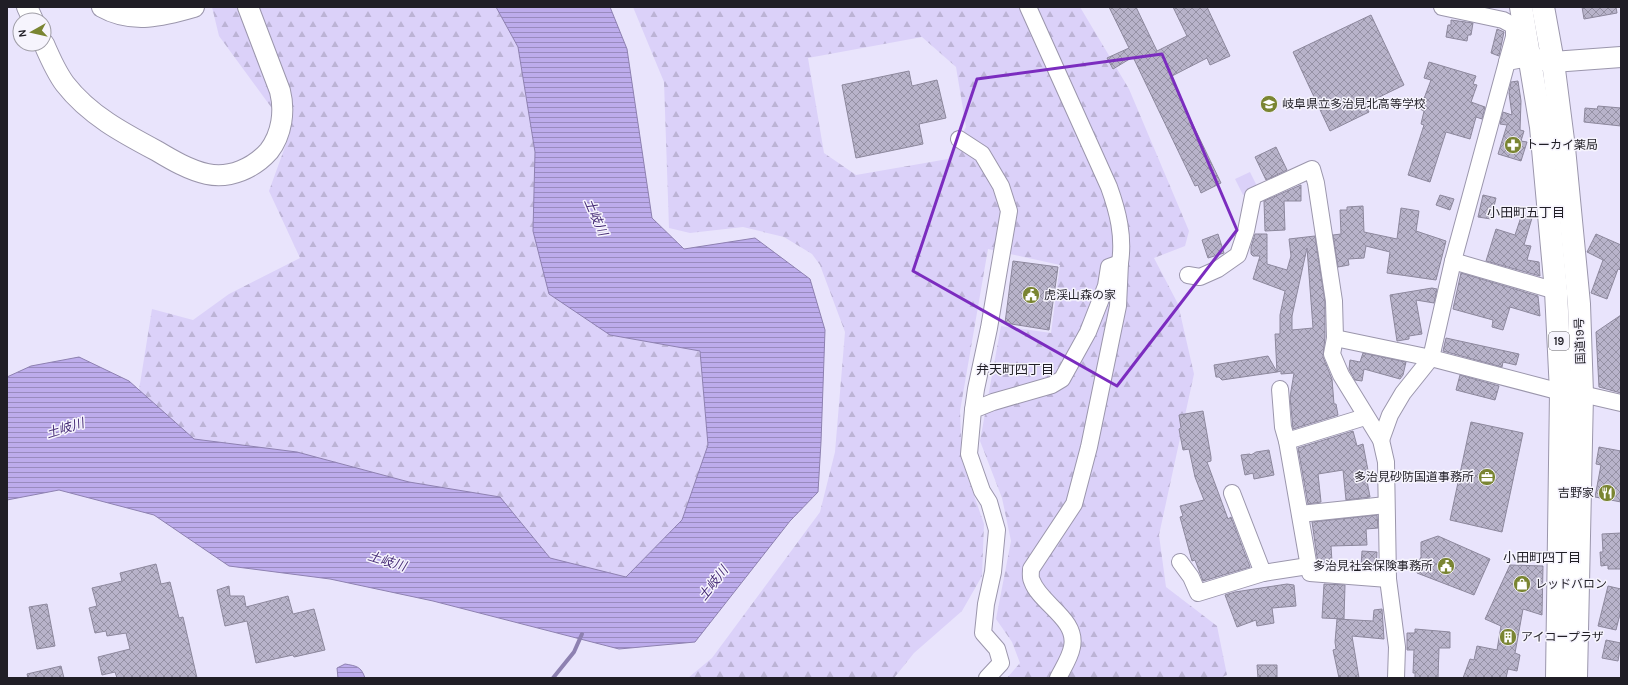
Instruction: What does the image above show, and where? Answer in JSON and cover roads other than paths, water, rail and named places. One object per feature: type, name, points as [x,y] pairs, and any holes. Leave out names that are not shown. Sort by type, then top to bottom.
[{"type":"highway","name":"国道19号","points":[[1521,7],[1542,142],[1556,291],[1571,393],[1576,678]]},
{"type":"highway","name":"国道19号","points":[[1542,7],[1553,62],[1564,148],[1579,304],[1571,393],[1557,678]]},
{"type":"street","points":[[102,7],[121,15],[150,18],[194,7]]},
{"type":"street","points":[[48,52],[65,84],[91,110],[110,126],[186,166],[207,174],[226,174],[254,166],[263,158],[276,142],[281,121],[283,105],[280,91],[248,7]]},
{"type":"street","points":[[1028,7],[1109,187],[1118,212],[1122,249],[1118,306],[1089,447],[1074,504],[1031,569],[1031,581],[1038,592],[1053,606],[1073,634],[1072,647],[1058,678]]},
{"type":"street","points":[[1381,440],[1390,415],[1403,393],[1431,358],[1453,261],[1514,38],[1514,26],[1504,20],[1442,7]]},
{"type":"street","points":[[1507,62],[1530,58],[1553,62],[1621,57]]},
{"type":"street","points":[[959,139],[982,154],[1002,186],[1009,211],[989,328],[976,389],[969,454],[982,491],[989,502],[997,530],[993,572],[986,604],[983,633],[997,649],[1001,663],[987,678]]},
{"type":"street","points":[[1188,275],[1200,277],[1218,269],[1238,255],[1246,232],[1253,196],[1312,169],[1316,183],[1334,301],[1335,338],[1332,354],[1341,376],[1365,417],[1381,440],[1386,462],[1388,579],[1397,647],[1396,678]]},
{"type":"street","points":[[1453,261],[1556,291]]},
{"type":"street","points":[[973,410],[1052,385],[1062,379],[1088,332],[1106,286],[1109,267],[1120,263]]},
{"type":"street","points":[[1335,338],[1431,358],[1621,404]]},
{"type":"street","points":[[1280,388],[1282,421],[1287,441],[1310,573],[1388,579]]},
{"type":"street","points":[[1287,441],[1365,417]]},
{"type":"street","points":[[1232,493],[1263,573]]},
{"type":"street","points":[[1300,514],[1386,505]]},
{"type":"street","points":[[1180,562],[1191,577],[1198,593],[1263,573],[1308,566]]},
{"type":"water","name":"土岐川","points":[[496,7],[610,7],[627,49],[652,218],[684,249],[755,238],[810,279],[825,330],[818,492],[790,521],[695,642],[619,649],[433,601],[330,579],[229,566],[154,515],[59,490],[7,500],[7,377],[31,366],[79,357],[129,381],[194,439],[297,452],[409,482],[500,497],[550,558],[626,577],[682,520],[708,445],[700,351],[610,335],[549,294],[533,231],[535,152],[518,47]]},
{"type":"water","points":[[345,664],[358,667],[362,671],[365,678],[338,678],[337,668]]},
{"type":"waterway","points":[[553,678],[574,652],[582,634]]},
{"type":"place","name":"岐阜県立多治見北高等学校","points":[[1269,104]]},
{"type":"place","name":"トーカイ薬局","points":[[1513,145]]},
{"type":"place","name":"虎渓山森の家","points":[[1031,295]]},
{"type":"place","name":"多治見砂防国道事務所","points":[[1487,477]]},
{"type":"place","name":"吉野家","points":[[1607,493]]},
{"type":"place","name":"多治見社会保険事務所","points":[[1446,566]]},
{"type":"place","name":"レッドバロン","points":[[1522,584]]},
{"type":"place","name":"アイコープラザ","points":[[1508,637]]},
{"type":"district","name":"小田町五丁目","points":[[1526,212]]},
{"type":"district","name":"弁天町四丁目","points":[[1015,369]]},
{"type":"district","name":"小田町四丁目","points":[[1542,557]]}]
